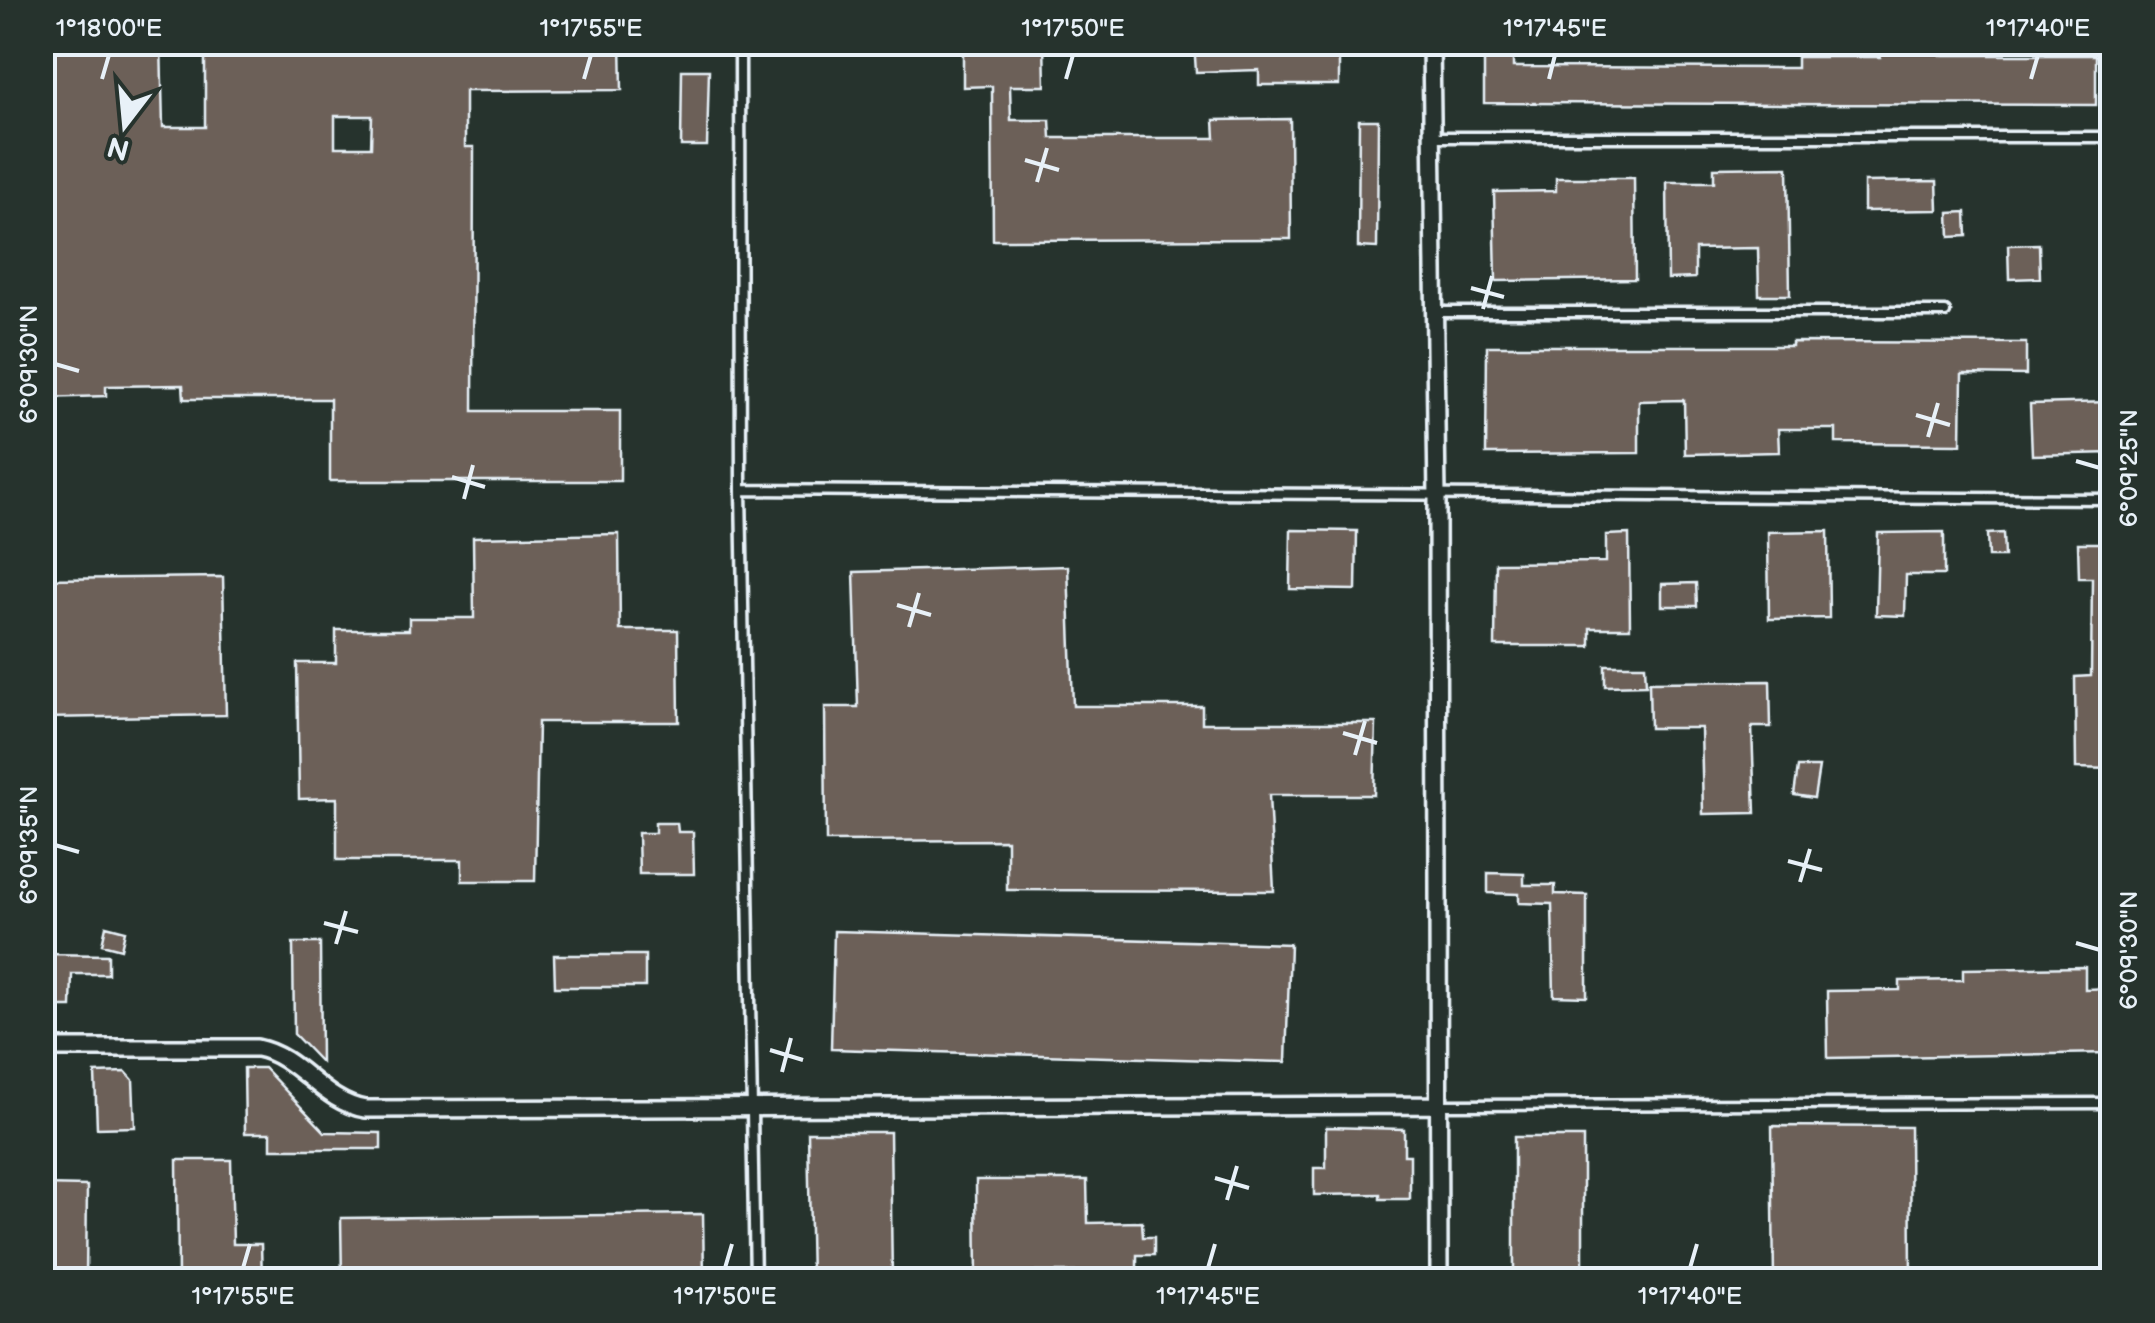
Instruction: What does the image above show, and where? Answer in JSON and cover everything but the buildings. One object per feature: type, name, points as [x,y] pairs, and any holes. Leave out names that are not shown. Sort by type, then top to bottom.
[{"type":"street","points":[[1431,42],[1438,497],[1439,1280]]},
{"type":"street","points":[[42,1048],[218,1046],[268,1050],[334,1098],[365,1108],[1436,1105]]},
{"type":"lane","points":[[740,42],[742,490],[756,1280]]},
{"type":"lane","points":[[1432,137],[2112,137]]},
{"type":"lane","points":[[1434,312],[1945,312]]},
{"type":"lane","points":[[742,490],[2112,499]]},
{"type":"lane","points":[[1436,1105],[2112,1103]]}]
